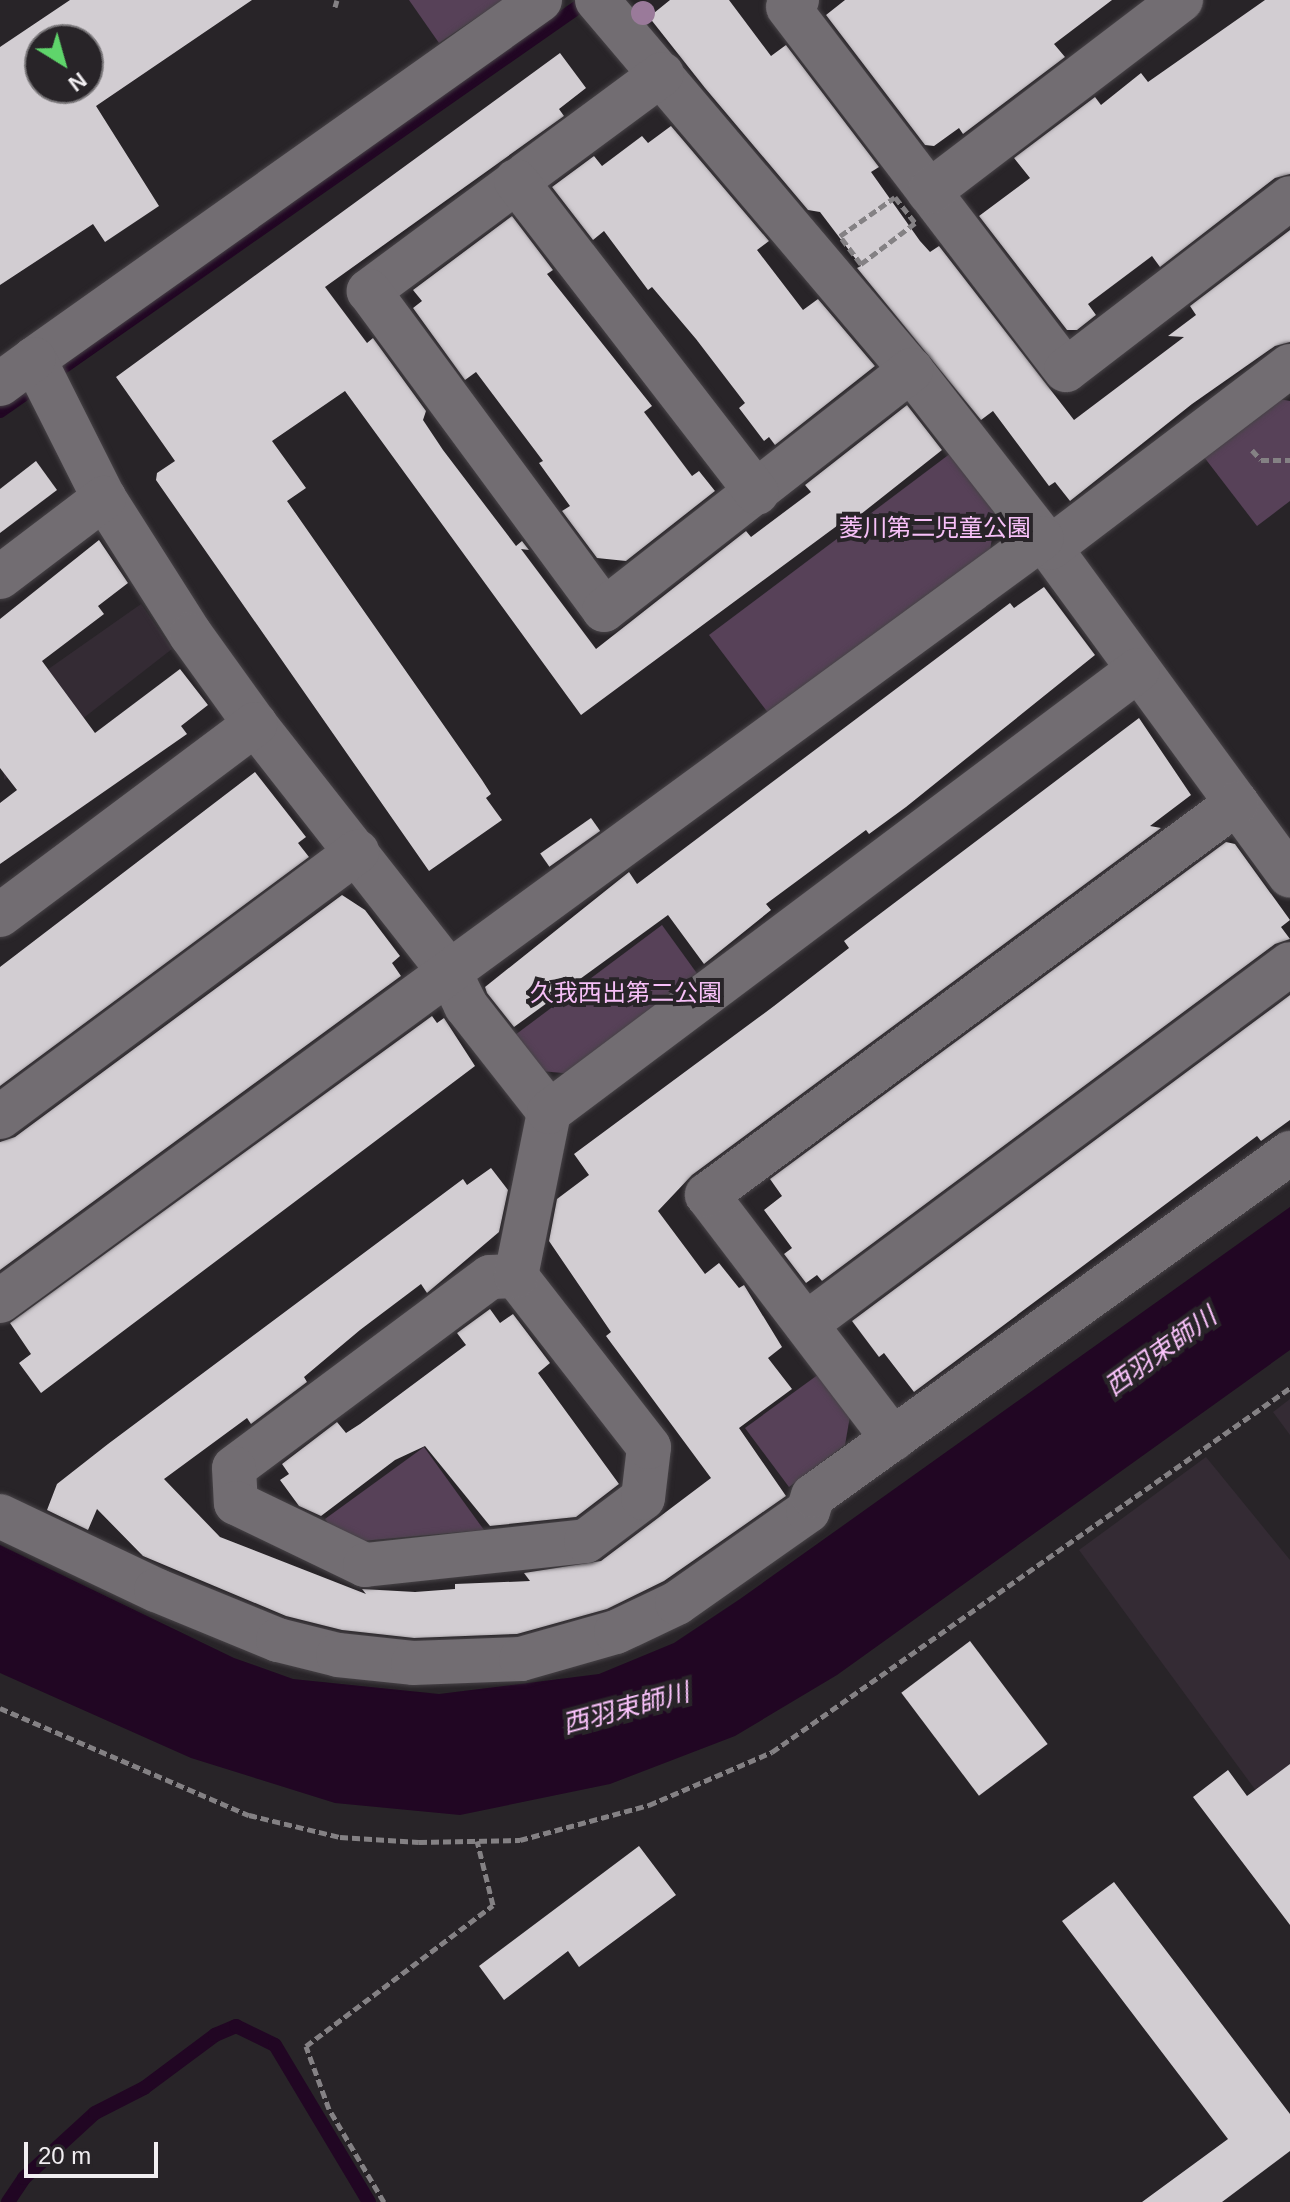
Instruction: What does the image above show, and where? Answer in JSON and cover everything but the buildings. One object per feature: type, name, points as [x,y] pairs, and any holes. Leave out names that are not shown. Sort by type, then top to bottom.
[{"type":"street","points":[[540,0],[30,374],[104,498],[255,724],[450,973],[466,1006],[549,1112]]},
{"type":"street","points":[[797,0],[788,7],[922,208],[1066,370],[1290,198]]},
{"type":"street","points":[[922,208],[1181,0]]},
{"type":"street","points":[[599,2],[911,370],[1046,543],[1290,876]]},
{"type":"street","points":[[662,74],[369,291],[604,610],[911,370]]},
{"type":"street","points":[[516,181],[757,493]]},
{"type":"street","points":[[0,1301],[1290,366]]},
{"type":"street","points":[[0,577],[104,498]]},
{"type":"street","points":[[516,1276],[490,1277],[234,1468],[236,1503],[365,1565],[586,1541],[643,1498],[649,1447],[516,1276],[549,1112],[1138,670]]},
{"type":"street","points":[[0,915],[255,724]]},
{"type":"street","points":[[893,1439],[707,1195],[1237,803]]},
{"type":"street","points":[[0,1117],[357,852]]},
{"type":"street","points":[[806,1324],[1290,964]]},
{"type":"street","points":[[0,1516],[156,1590],[278,1640],[338,1655],[413,1663],[521,1659],[616,1632],[677,1603],[808,1511],[813,1496],[1290,1153]]},
{"type":"path","points":[[895,197],[922,208],[861,264],[840,236],[895,197]]},
{"type":"path","points":[[0,1708],[249,1815],[340,1837],[520,1840],[649,1805],[772,1752],[1290,1388]]},
{"type":"path","points":[[384,2202],[329,2109],[306,2046],[493,1905],[477,1841]]},
{"type":"shaded area","points":[[141,604],[172,649],[4,780],[0,703]]},
{"type":"shaded area","points":[[1290,1399],[1290,1435],[1273,1412]]},
{"type":"shaded area","points":[[1206,1457],[1290,1560],[1290,1837],[1079,1550]]},
{"type":"green space","points":[[409,0],[503,0],[439,43]]},
{"type":"green space","points":[[1279,399],[1290,401],[1290,501],[1257,526],[1204,457]]},
{"type":"green space","name":"菱川第二児童公園","points":[[951,453],[996,515],[990,550],[769,714],[709,635]]},
{"type":"green space","name":"久我西出第二公園","points":[[662,925],[701,979],[573,1074],[541,1071],[515,1035]]},
{"type":"green space","points":[[819,1374],[850,1416],[845,1445],[789,1487],[745,1428]]},
{"type":"green space","points":[[424,1447],[484,1530],[362,1541],[330,1526],[325,1519]]},
{"type":"water","name":"西羽束師川","points":[[1290,1207],[1290,1350],[837,1675],[735,1736],[610,1784],[460,1815],[335,1803],[191,1758],[0,1673],[0,1545],[234,1658],[293,1679],[439,1694],[599,1674],[674,1643],[740,1599]]},
{"type":"waterway","points":[[0,411],[588,0]]},
{"type":"waterway","points":[[8,2202],[24,2178],[95,2113],[144,2088],[215,2035],[236,2026],[275,2045],[369,2202]]}]
